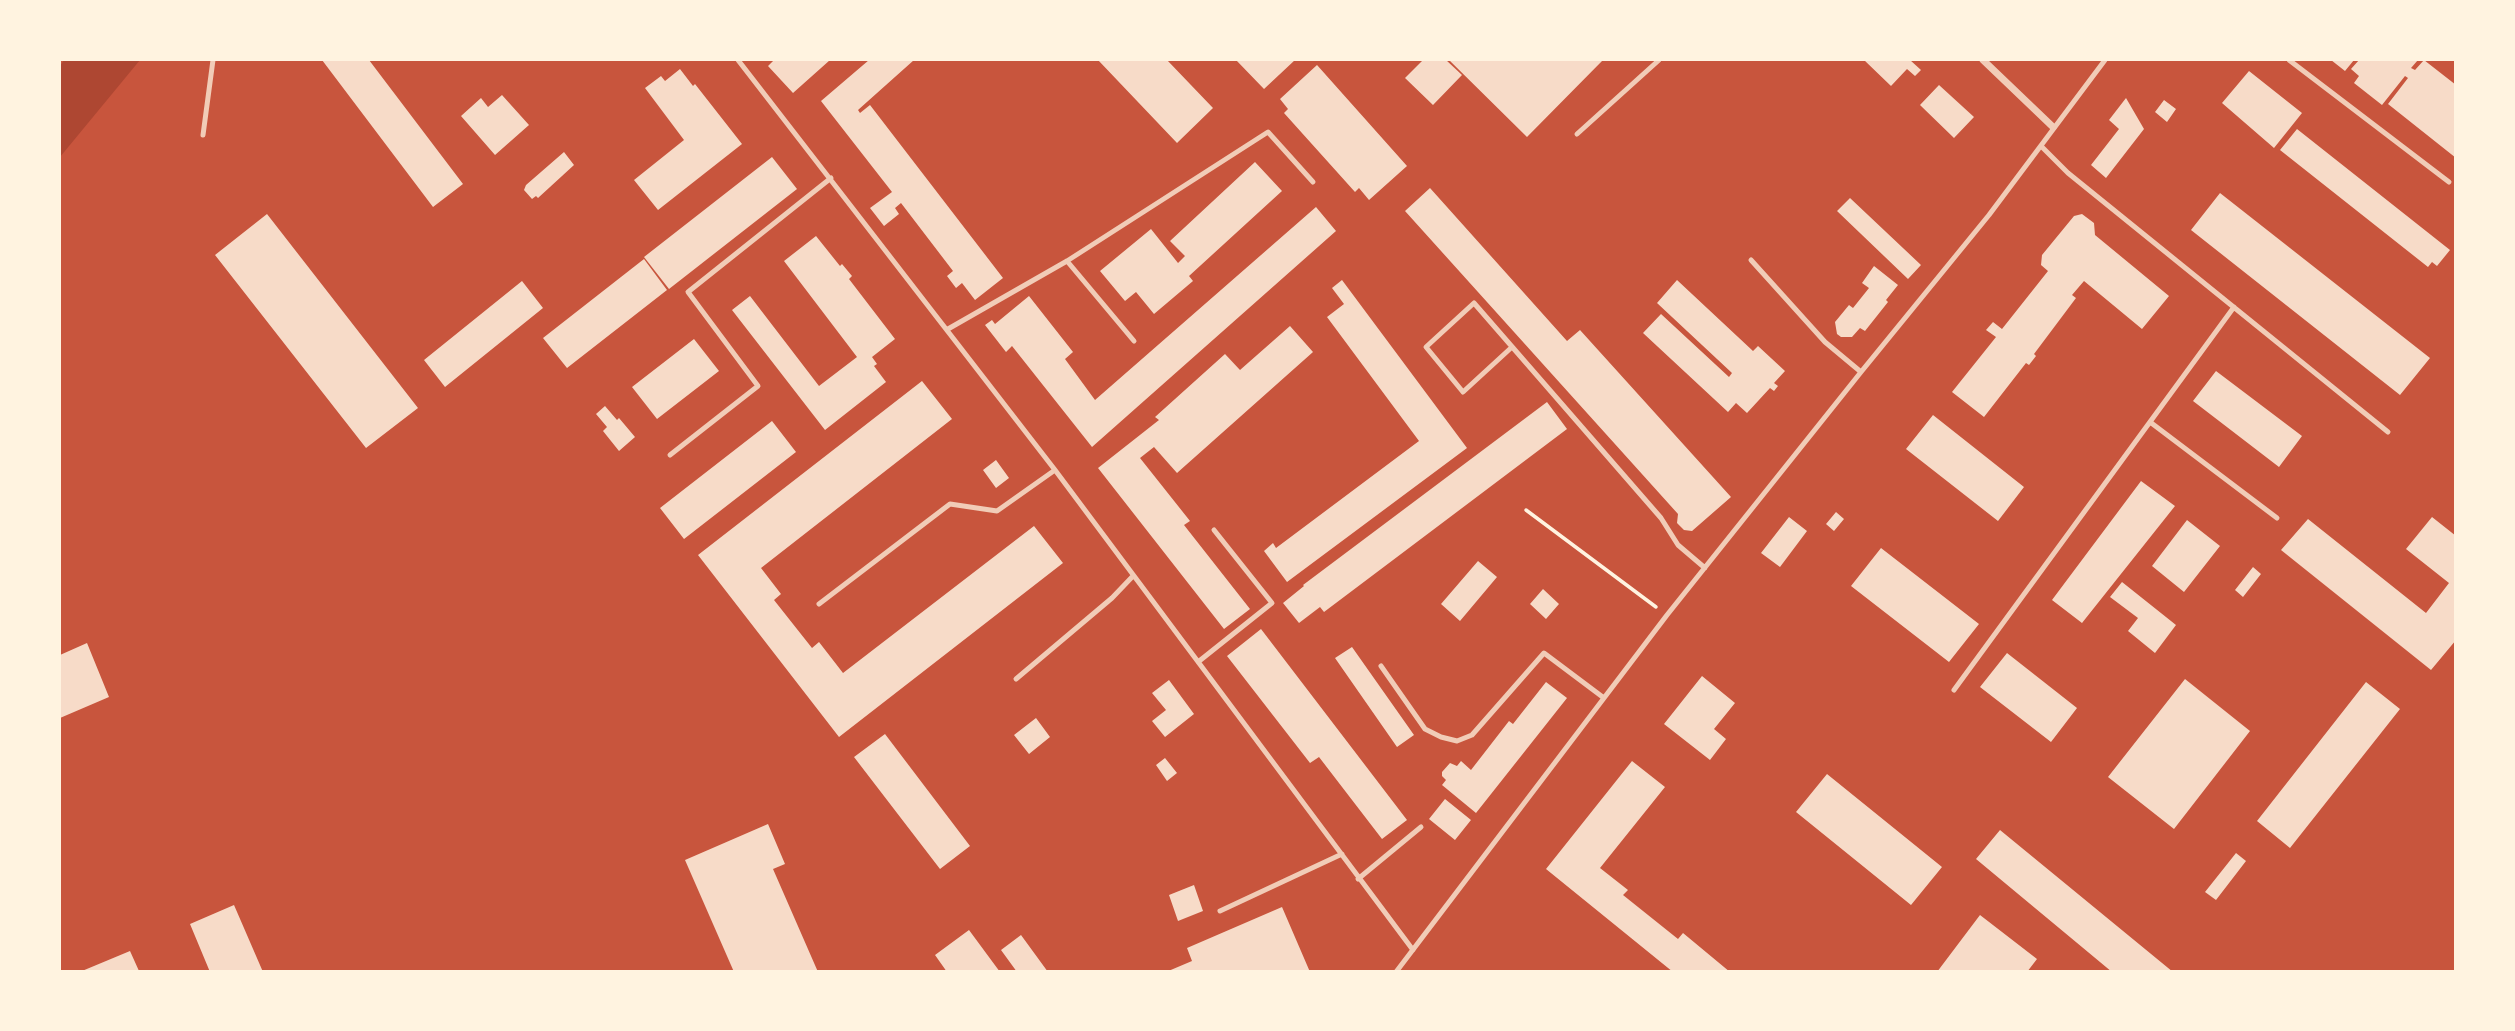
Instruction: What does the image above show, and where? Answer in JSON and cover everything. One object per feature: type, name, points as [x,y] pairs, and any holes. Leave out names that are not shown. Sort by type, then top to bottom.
[{"type":"street","points":[[1983,60],[2053,127]]},
{"type":"lane","points":[[203,135],[213,60]]},
{"type":"lane","points":[[738,60],[1055,470],[1413,950]]},
{"type":"lane","points":[[1577,134],[1659,60]]},
{"type":"lane","points":[[1396,971],[1667,615],[1989,215],[2105,60]]},
{"type":"lane","points":[[2289,60],[2449,182]]},
{"type":"lane","points":[[948,330],[1067,261],[1268,132],[1313,182]]},
{"type":"lane","points":[[2041,146],[2068,173],[2388,432]]},
{"type":"lane","points":[[670,455],[758,386],[688,292],[831,178]]},
{"type":"lane","points":[[1751,260],[1825,342],[1861,372]]},
{"type":"lane","points":[[1067,261],[1134,341]]},
{"type":"lane","points":[[1512,347],[1463,392],[1426,347],[1475,303],[1661,518],[1678,545],[1705,568]]},
{"type":"lane","points":[[1954,690],[2234,307]]},
{"type":"lane","points":[[2150,422],[2277,518]]},
{"type":"lane","points":[[819,604],[950,504],[997,511],[1055,470]]},
{"type":"lane","points":[[1198,662],[1272,603],[1214,530]]},
{"type":"lane","points":[[1016,679],[1112,598],[1133,576]]},
{"type":"lane","points":[[1381,666],[1425,729],[1457,741],[1472,735],[1545,653],[1604,698]]},
{"type":"lane","points":[[1358,878],[1421,828]]},
{"type":"lane","points":[[1220,911],[1342,854]]},
{"type":"path","points":[[1526,510],[1667,615]]},
{"type":"shaded area","points":[[64,60],[140,60],[60,157],[60,66]]},
{"type":"building","points":[[322,60],[369,60],[463,184],[433,207]]},
{"type":"building","points":[[774,60],[830,60],[793,93],[768,66]]},
{"type":"building","points":[[869,60],[914,60],[858,110],[860,113],[870,105],[1003,278],[975,300],[962,283],[956,288],[947,276],[953,271],[901,203],[895,208],[899,214],[884,226],[870,208],[892,192],[821,101]]},
{"type":"building","points":[[1098,60],[1167,60],[1213,108],[1177,143]]},
{"type":"building","points":[[1236,60],[1295,60],[1264,89]]},
{"type":"building","points":[[1423,60],[1446,60],[1462,75],[1433,105],[1405,78]]},
{"type":"building","points":[[1449,60],[1603,60],[1527,137]]},
{"type":"building","points":[[1864,60],[1910,60],[1921,70],[1915,76],[1907,69],[1891,86]]},
{"type":"building","points":[[2331,60],[2354,60],[2345,71]]},
{"type":"building","points":[[2359,60],[2418,60],[2411,68],[2415,70],[2424,60],[2456,85],[2456,158],[2388,104],[2408,78],[2405,76],[2382,105],[2354,83],[2359,76],[2351,69]]},
{"type":"building","points":[[1317,65],[1407,166],[1369,200],[1359,188],[1355,192],[1284,113],[1288,109],[1280,99]]},
{"type":"building","points":[[680,69],[742,144],[658,210],[634,180],[684,140],[645,88],[661,76],[665,81]]},
{"type":"building","points":[[2249,71],[2302,113],[2274,148],[2222,103]]},
{"type":"building","points":[[1939,85],[1974,117],[1954,138],[1920,105]]},
{"type":"building","points":[[502,95],[529,125],[495,155],[461,116],[481,98],[488,107]]},
{"type":"building","points":[[2126,98],[2144,129],[2106,178],[2091,165],[2119,129],[2109,120]]},
{"type":"building","points":[[2164,100],[2176,109],[2167,122],[2155,112]]},
{"type":"building","points":[[2297,129],[2450,250],[2437,266],[2432,262],[2428,267],[2280,150]]},
{"type":"building","points":[[564,152],[574,165],[538,198],[536,196],[532,199],[524,190],[526,185]]},
{"type":"building","points":[[772,157],[797,189],[669,289],[644,257]]},
{"type":"building","points":[[1255,162],[1282,191],[1189,276],[1193,281],[1154,314],[1136,292],[1125,301],[1100,271],[1151,229],[1178,263],[1185,256],[1170,241]]},
{"type":"building","points":[[1430,188],[1567,341],[1580,330],[1731,497],[1692,531],[1684,530],[1677,523],[1678,514],[1405,211]]},
{"type":"building","points":[[2220,193],[2430,358],[2400,395],[2191,230]]},
{"type":"building","points":[[1850,198],[1921,265],[1908,279],[1837,211]]},
{"type":"building","points":[[1316,207],[1336,231],[1092,447],[1012,346],[1006,352],[985,325],[992,320],[995,324],[1029,296],[1073,352],[1065,359],[1095,400]]},
{"type":"building","points":[[267,214],[418,408],[366,448],[215,255]]},
{"type":"building","points":[[2082,214],[2094,223],[2095,235],[2169,296],[2142,329],[2084,281],[2072,295],[2076,298],[2034,354],[2036,356],[2029,365],[2026,363],[1984,417],[1952,392],[1996,337],[1986,330],[1993,322],[2002,329],[2048,271],[2041,265],[2042,255],[2074,216]]},
{"type":"building","points":[[816,236],[840,266],[842,264],[852,276],[849,279],[895,339],[872,357],[877,364],[874,366],[886,382],[825,430],[732,310],[750,296],[819,386],[857,357],[784,261]]},
{"type":"building","points":[[644,259],[667,290],[567,368],[543,338]]},
{"type":"building","points":[[1874,266],[1898,285],[1865,331],[1860,328],[1852,337],[1841,337],[1837,334],[1835,322],[1849,305],[1853,308],[1869,288],[1862,283]]},
{"type":"building","points":[[1342,280],[1467,448],[1287,582],[1264,551],[1273,543],[1276,548],[1419,441],[1327,317],[1344,304],[1332,288]]},
{"type":"building","points":[[1677,280],[1753,351],[1758,346],[1785,371],[1774,383],[1778,386],[1774,391],[1770,388],[1747,413],[1736,403],[1728,412],[1643,333],[1661,314],[1729,377],[1732,373],[1657,303]]},
{"type":"building","points":[[522,281],[543,308],[445,387],[424,360]]},
{"type":"building","points":[[1290,326],[1313,352],[1177,473],[1154,447],[1140,458],[1190,521],[1184,525],[1250,609],[1224,629],[1098,468],[1159,420],[1155,417],[1225,354],[1240,370]]},
{"type":"building","points":[[694,339],[719,371],[657,419],[632,387]]},
{"type":"building","points":[[2216,371],[2302,436],[2279,467],[2193,401]]},
{"type":"building","points":[[922,381],[952,419],[761,568],[781,594],[774,600],[812,648],[819,642],[843,673],[1034,526],[1063,563],[839,737],[698,555]]},
{"type":"building","points":[[1547,402],[1567,429],[1324,612],[1320,607],[1299,623],[1283,603],[1303,585]]},
{"type":"building","points":[[605,406],[635,437],[619,451],[603,431],[607,427],[596,414]]},
{"type":"building","points":[[1933,415],[2024,487],[1998,521],[1906,449]]},
{"type":"building","points":[[772,421],[796,452],[684,539],[660,508]]},
{"type":"building","points":[[996,460],[1009,478],[996,488],[983,470]]},
{"type":"building","points":[[2141,481],[2175,506],[2082,623],[2052,600]]},
{"type":"building","points":[[1836,512],[1844,519],[1834,531],[1826,524]]},
{"type":"building","points":[[1789,517],[1807,531],[1780,567],[1761,553]]},
{"type":"building","points":[[2432,517],[2456,536],[2456,640],[2431,670],[2281,550],[2308,519],[2426,613],[2449,583],[2406,549]]},
{"type":"building","points":[[2187,520],[2220,546],[2184,592],[2152,566]]},
{"type":"building","points":[[1881,548],[1979,624],[1949,662],[1851,586]]},
{"type":"building","points":[[1478,561],[1497,577],[1460,621],[1441,604]]},
{"type":"building","points":[[2253,567],[2261,574],[2243,597],[2235,590]]},
{"type":"building","points":[[2122,582],[2176,625],[2155,653],[2128,631],[2138,618],[2110,597]]},
{"type":"building","points":[[1543,589],[1559,604],[1546,619],[1530,604]]},
{"type":"building","points":[[1261,629],[1407,820],[1382,839],[1319,757],[1310,763],[1227,656]]},
{"type":"building","points":[[87,643],[109,697],[60,718],[60,655]]},
{"type":"building","points":[[1352,647],[1414,735],[1397,747],[1335,658]]},
{"type":"building","points":[[2007,653],[2077,708],[2051,742],[1980,687]]},
{"type":"building","points":[[1702,676],[1735,703],[1714,729],[1726,739],[1710,760],[1664,724]]},
{"type":"building","points":[[2185,679],[2250,731],[2174,829],[2108,777]]},
{"type":"building","points":[[1169,680],[1194,714],[1165,737],[1152,721],[1166,710],[1152,693]]},
{"type":"building","points":[[1546,682],[1567,698],[1476,813],[1442,785],[1446,780],[1442,772],[1450,763],[1457,766],[1461,761],[1471,770],[1509,721],[1513,724]]},
{"type":"building","points":[[2366,682],[2400,709],[2290,848],[2257,821]]},
{"type":"building","points":[[1036,718],[1050,737],[1029,754],[1014,735]]},
{"type":"building","points":[[885,734],[970,846],[940,869],[854,757]]},
{"type":"building","points":[[1165,758],[1177,773],[1167,781],[1156,765]]},
{"type":"building","points":[[1632,761],[1665,787],[1600,868],[1628,890],[1623,895],[1678,939],[1683,933],[1730,972],[1673,972],[1546,869]]},
{"type":"building","points":[[1827,774],[1942,867],[1911,905],[1796,812]]},
{"type":"building","points":[[1445,799],[1471,820],[1455,840],[1429,819]]},
{"type":"building","points":[[768,824],[785,864],[773,869],[818,972],[734,972],[685,860]]},
{"type":"building","points":[[2000,830],[2173,972],[2112,972],[1976,859]]},
{"type":"building","points":[[2236,853],[2246,861],[2216,900],[2205,892]]},
{"type":"building","points":[[1194,885],[1203,911],[1178,921],[1169,895]]},
{"type":"building","points":[[234,905],[263,972],[210,972],[190,924]]},
{"type":"building","points":[[1282,907],[1310,972],[1166,972],[1192,961],[1187,948]]},
{"type":"building","points":[[1980,915],[2037,959],[2027,972],[1937,972]]},
{"type":"building","points":[[969,930],[1000,972],[947,972],[935,955]]},
{"type":"building","points":[[1021,935],[1048,972],[1017,972],[1001,950]]},
{"type":"building","points":[[130,951],[139,971],[82,971]]}]
